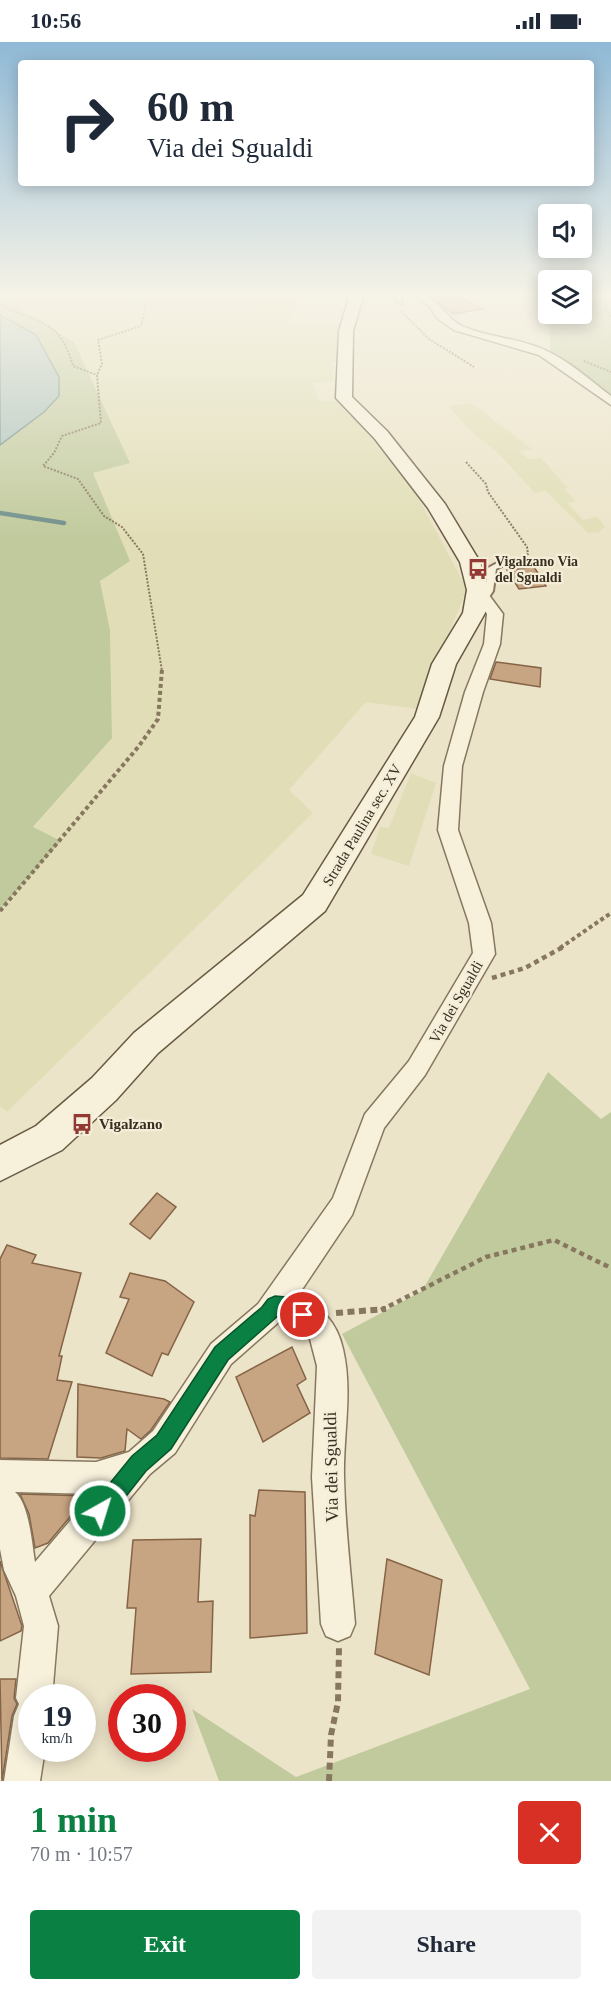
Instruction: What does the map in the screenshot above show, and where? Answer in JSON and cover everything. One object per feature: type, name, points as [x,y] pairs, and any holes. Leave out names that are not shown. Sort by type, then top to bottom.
[{"type":"street","name":"Strada Paulina sec. XV","points":[[0,1164],[49,1138],[104,1089],[146,1043],[314,903],[428,717],[444,664],[474,613],[481,594],[471,562],[438,508],[381,435],[344,398],[345,375]]},
{"type":"street","points":[[574,375],[611,401]]},
{"type":"street","name":"Via dei Sgualdi","points":[[289,1310],[343,1206],[374,1122],[417,1068],[471,982],[484,954],[480,923],[460,872],[448,830],[453,766],[474,692],[492,644],[495,614],[481,594]]},
{"type":"street","name":"Via dei Sgualdi","points":[[31,1592],[139,1463],[164,1442],[221,1354],[268,1314],[289,1310],[316,1323],[324,1335],[331,1365],[328,1476],[338,1624]]},
{"type":"street","name":"Via dei Sgualdi","points":[[0,1476],[96,1478],[139,1463]]},
{"type":"street","points":[[0,1500],[9,1507],[20,1570],[31,1592],[41,1626],[35,1684]]},
{"type":"street","points":[[22,1781],[25,1762]]},
{"type":"lane","points":[[481,594],[489,591],[492,568],[504,563]]},
{"type":"path","points":[[0,912],[139,746],[158,718],[163,677],[143,554],[122,527],[104,516],[78,479],[43,466],[54,453],[62,436],[101,423],[97,375]]},
{"type":"path","points":[[466,462],[486,484],[488,492],[527,547],[528,554],[525,558],[504,563]]},
{"type":"path","points":[[471,982],[519,973],[538,963],[611,913]]},
{"type":"path","points":[[289,1310],[383,1310],[486,1257],[554,1240],[611,1268]]},
{"type":"path","points":[[329,1781],[331,1736],[339,1702],[338,1624]]},
{"type":"shaded area","points":[[89,375],[333,375],[334,381],[312,383],[319,401],[340,401],[414,490],[467,589],[418,709],[366,702],[289,790],[313,813],[7,1112],[0,1106],[0,910],[61,841],[33,828],[112,738],[110,630],[100,580],[129,560],[93,473],[130,463]]},
{"type":"shaded area","points":[[471,403],[532,449],[519,451],[529,459],[541,458],[568,488],[564,489],[576,501],[567,503],[583,520],[597,517],[605,527],[599,532],[588,533],[546,491],[535,493],[499,454],[471,431],[448,406]]},
{"type":"shaded area","points":[[411,773],[436,783],[409,866],[371,854],[380,827],[389,828]]},
{"type":"green space","points":[[0,375],[89,375],[130,463],[93,473],[130,561],[100,581],[110,630],[112,738],[33,827],[61,841],[0,910]]},
{"type":"green space","points":[[578,375],[611,375],[611,398]]},
{"type":"green space","points":[[548,1072],[601,1119],[611,1112],[611,1781],[219,1781],[192,1709],[296,1777],[530,1689],[342,1334],[422,1291]]},
{"type":"water","points":[[0,375],[58,375],[59,396],[44,412],[0,445]]},
{"type":"building","points":[[534,567],[546,586],[519,589],[507,570]]},
{"type":"building","points":[[496,662],[541,668],[540,687],[490,679]]},
{"type":"building","points":[[157,1193],[176,1207],[150,1239],[130,1224]]},
{"type":"building","points":[[7,1245],[36,1255],[32,1263],[81,1273],[59,1356],[62,1356],[57,1380],[72,1382],[48,1459],[0,1458],[0,1259]]},
{"type":"building","points":[[130,1273],[165,1281],[194,1302],[168,1355],[162,1353],[152,1376],[106,1353],[129,1299],[120,1297]]},
{"type":"building","points":[[292,1347],[306,1379],[297,1385],[310,1413],[263,1442],[236,1377]]},
{"type":"building","points":[[78,1384],[170,1402],[151,1430],[141,1439],[127,1429],[125,1451],[101,1458],[77,1457]]},
{"type":"building","points":[[259,1490],[305,1492],[307,1633],[250,1638],[250,1515],[255,1516]]},
{"type":"building","points":[[20,1494],[87,1496],[48,1543],[35,1548],[29,1514]]},
{"type":"building","points":[[201,1539],[198,1602],[213,1601],[211,1672],[131,1674],[136,1608],[127,1608],[133,1540]]},
{"type":"building","points":[[387,1559],[442,1580],[429,1675],[375,1654]]},
{"type":"building","points":[[0,1561],[22,1626],[21,1631],[0,1641]]},
{"type":"building","points":[[0,1679],[16,1679],[14,1698],[17,1704],[12,1716],[2,1781]]},
{"type":"waterway","points":[[0,513],[64,523]]},
{"type":"place","name":"Vigalzano Via del Sgualdi","points":[[478,569]]},
{"type":"place","name":"Vigalzano","points":[[82,1124]]},
{"type":"route","points":[[100,1511],[139,1463],[164,1442],[221,1354],[268,1314],[275,1305],[286,1306],[303,1315]]}]
